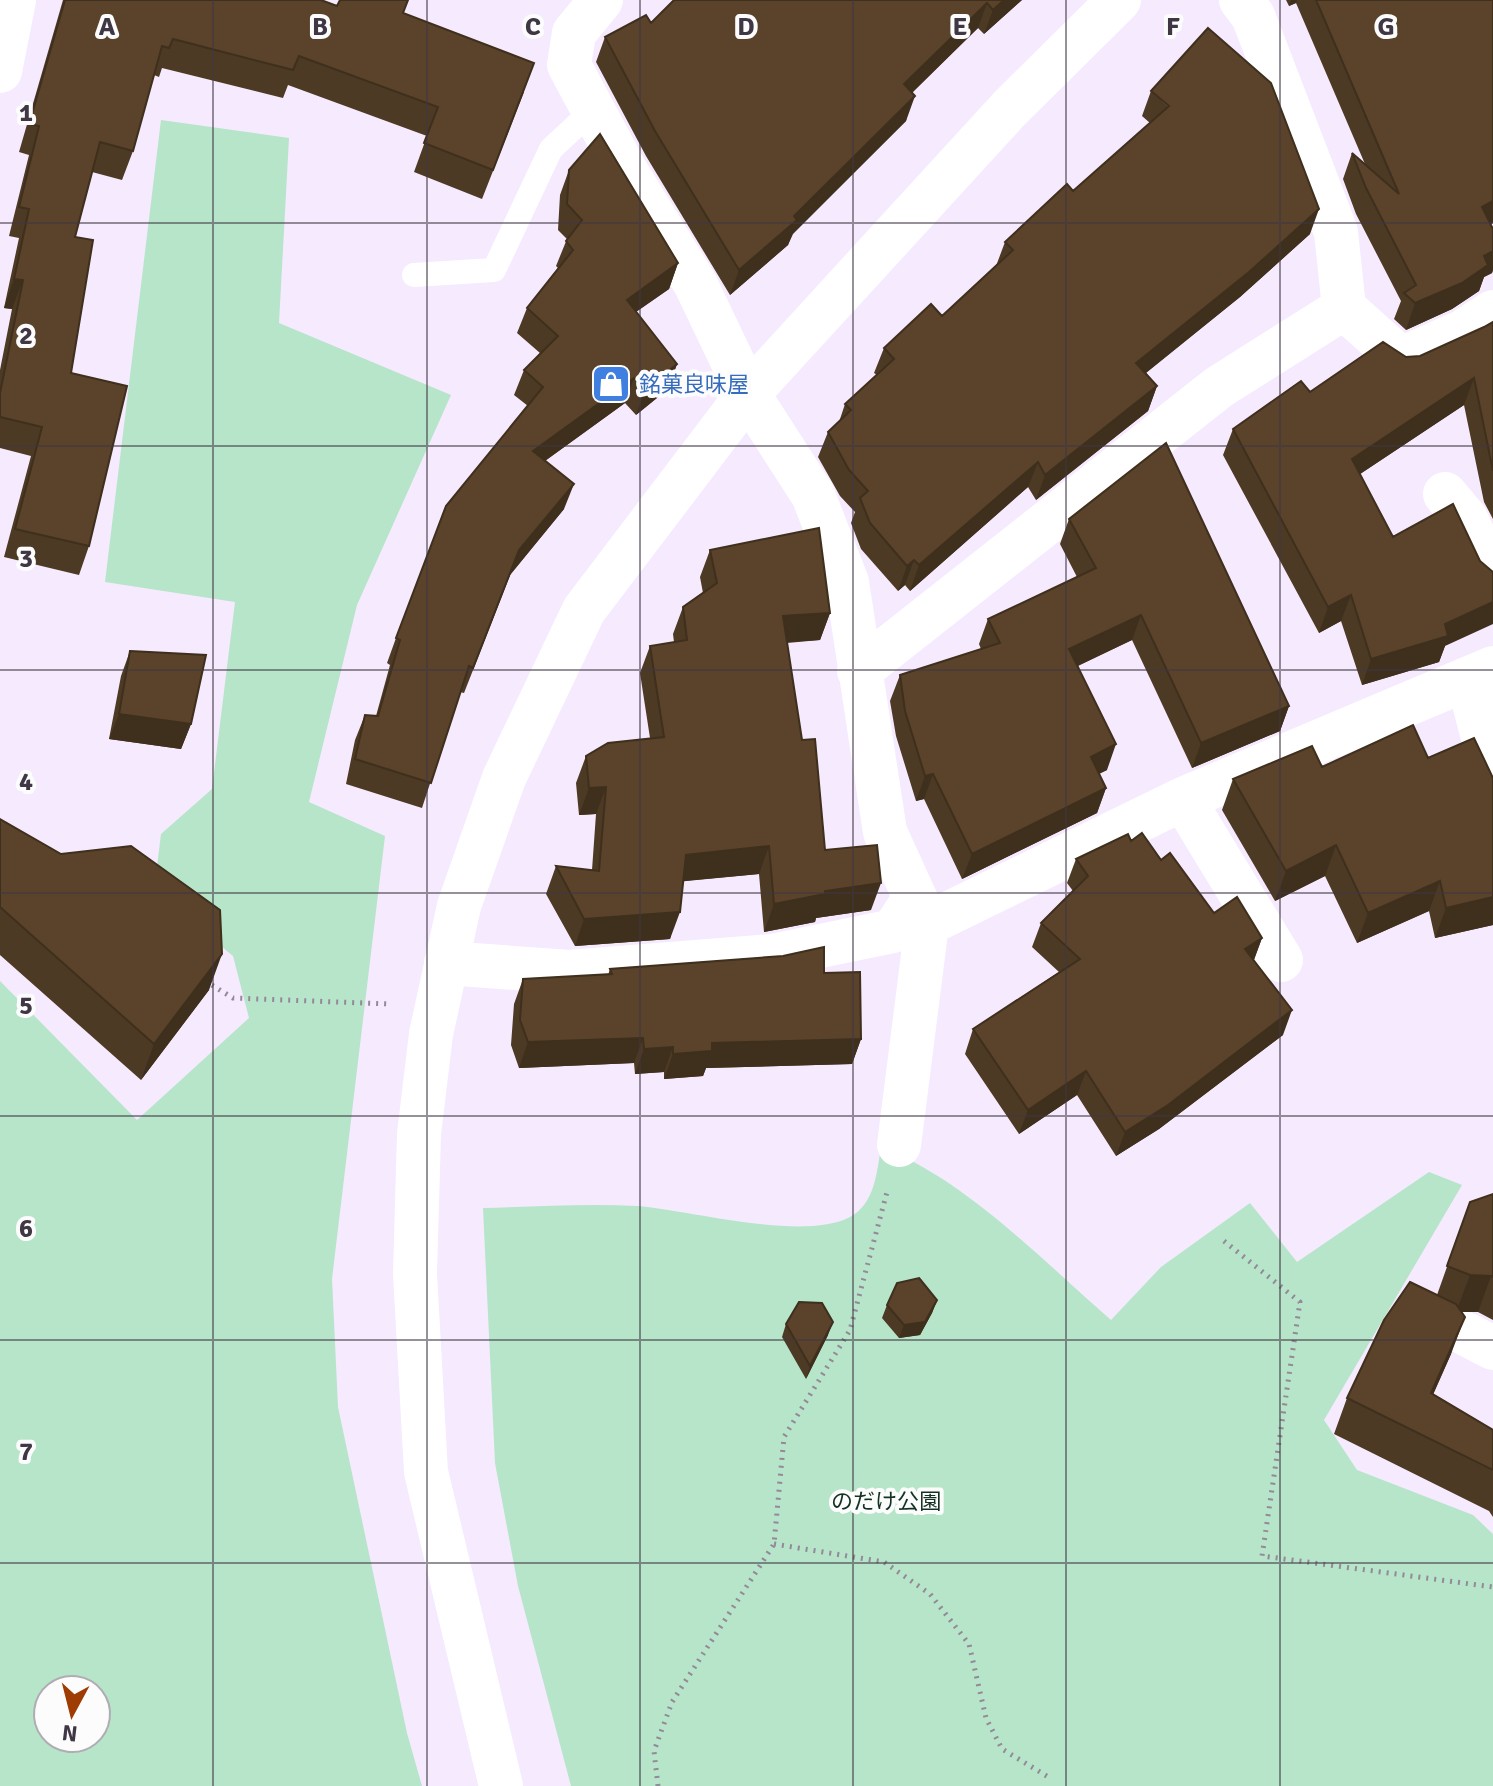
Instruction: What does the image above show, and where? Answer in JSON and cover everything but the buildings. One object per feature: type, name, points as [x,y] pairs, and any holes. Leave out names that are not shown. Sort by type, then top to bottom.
[{"type":"street","points":[[0,71],[14,0]]},
{"type":"street","points":[[601,0],[574,33],[569,65],[624,168],[696,285],[748,394],[813,495],[847,582],[885,832],[921,911],[899,1145]]},
{"type":"street","points":[[501,1786],[426,1472],[420,1389],[415,1274],[419,1134],[431,1034],[459,906],[504,778],[584,610],[748,394],[1009,109],[1119,0]]},
{"type":"street","points":[[1241,0],[1253,16],[1336,232],[1344,308],[1401,359],[1464,331],[1493,312]]},
{"type":"street","points":[[859,671],[1219,387],[1344,308]]},
{"type":"street","points":[[1445,494],[1466,519],[1493,577]]},
{"type":"street","points":[[446,963],[569,972],[772,956],[893,931],[921,911],[1480,674],[1493,776]]},
{"type":"street","points":[[1183,799],[1281,960]]},
{"type":"lane","points":[[414,275],[494,270],[551,149],[594,109]]},
{"type":"path","points":[[202,979],[233,998],[398,1005]]},
{"type":"path","points":[[658,1786],[654,1751],[672,1702],[774,1544],[784,1437],[850,1330],[899,1145]]},
{"type":"path","points":[[1224,1241],[1300,1302],[1262,1556],[1493,1587]]},
{"type":"path","points":[[774,1544],[884,1562],[930,1594],[969,1644],[986,1718],[1002,1749],[1050,1778]]},
{"type":"green space","points":[[161,120],[289,138],[279,323],[451,395],[357,605],[309,802],[385,836],[332,1279],[338,1407],[407,1733],[422,1786],[0,1786],[0,981],[137,1120],[249,1018],[233,956],[154,891],[161,834],[212,789],[235,602],[105,582]]},
{"type":"green space","name":"のだけ公園","points":[[881,1147],[912,1161],[973,1200],[1111,1320],[1161,1267],[1250,1203],[1297,1262],[1429,1172],[1462,1185],[1324,1420],[1357,1470],[1473,1515],[1493,1534],[1493,1786],[571,1786],[518,1586],[495,1463],[483,1208],[637,1206],[776,1226],[829,1224],[850,1217],[865,1204],[873,1186]]},
{"type":"place","name":"銘菓良味屋","points":[[611,384]]}]
